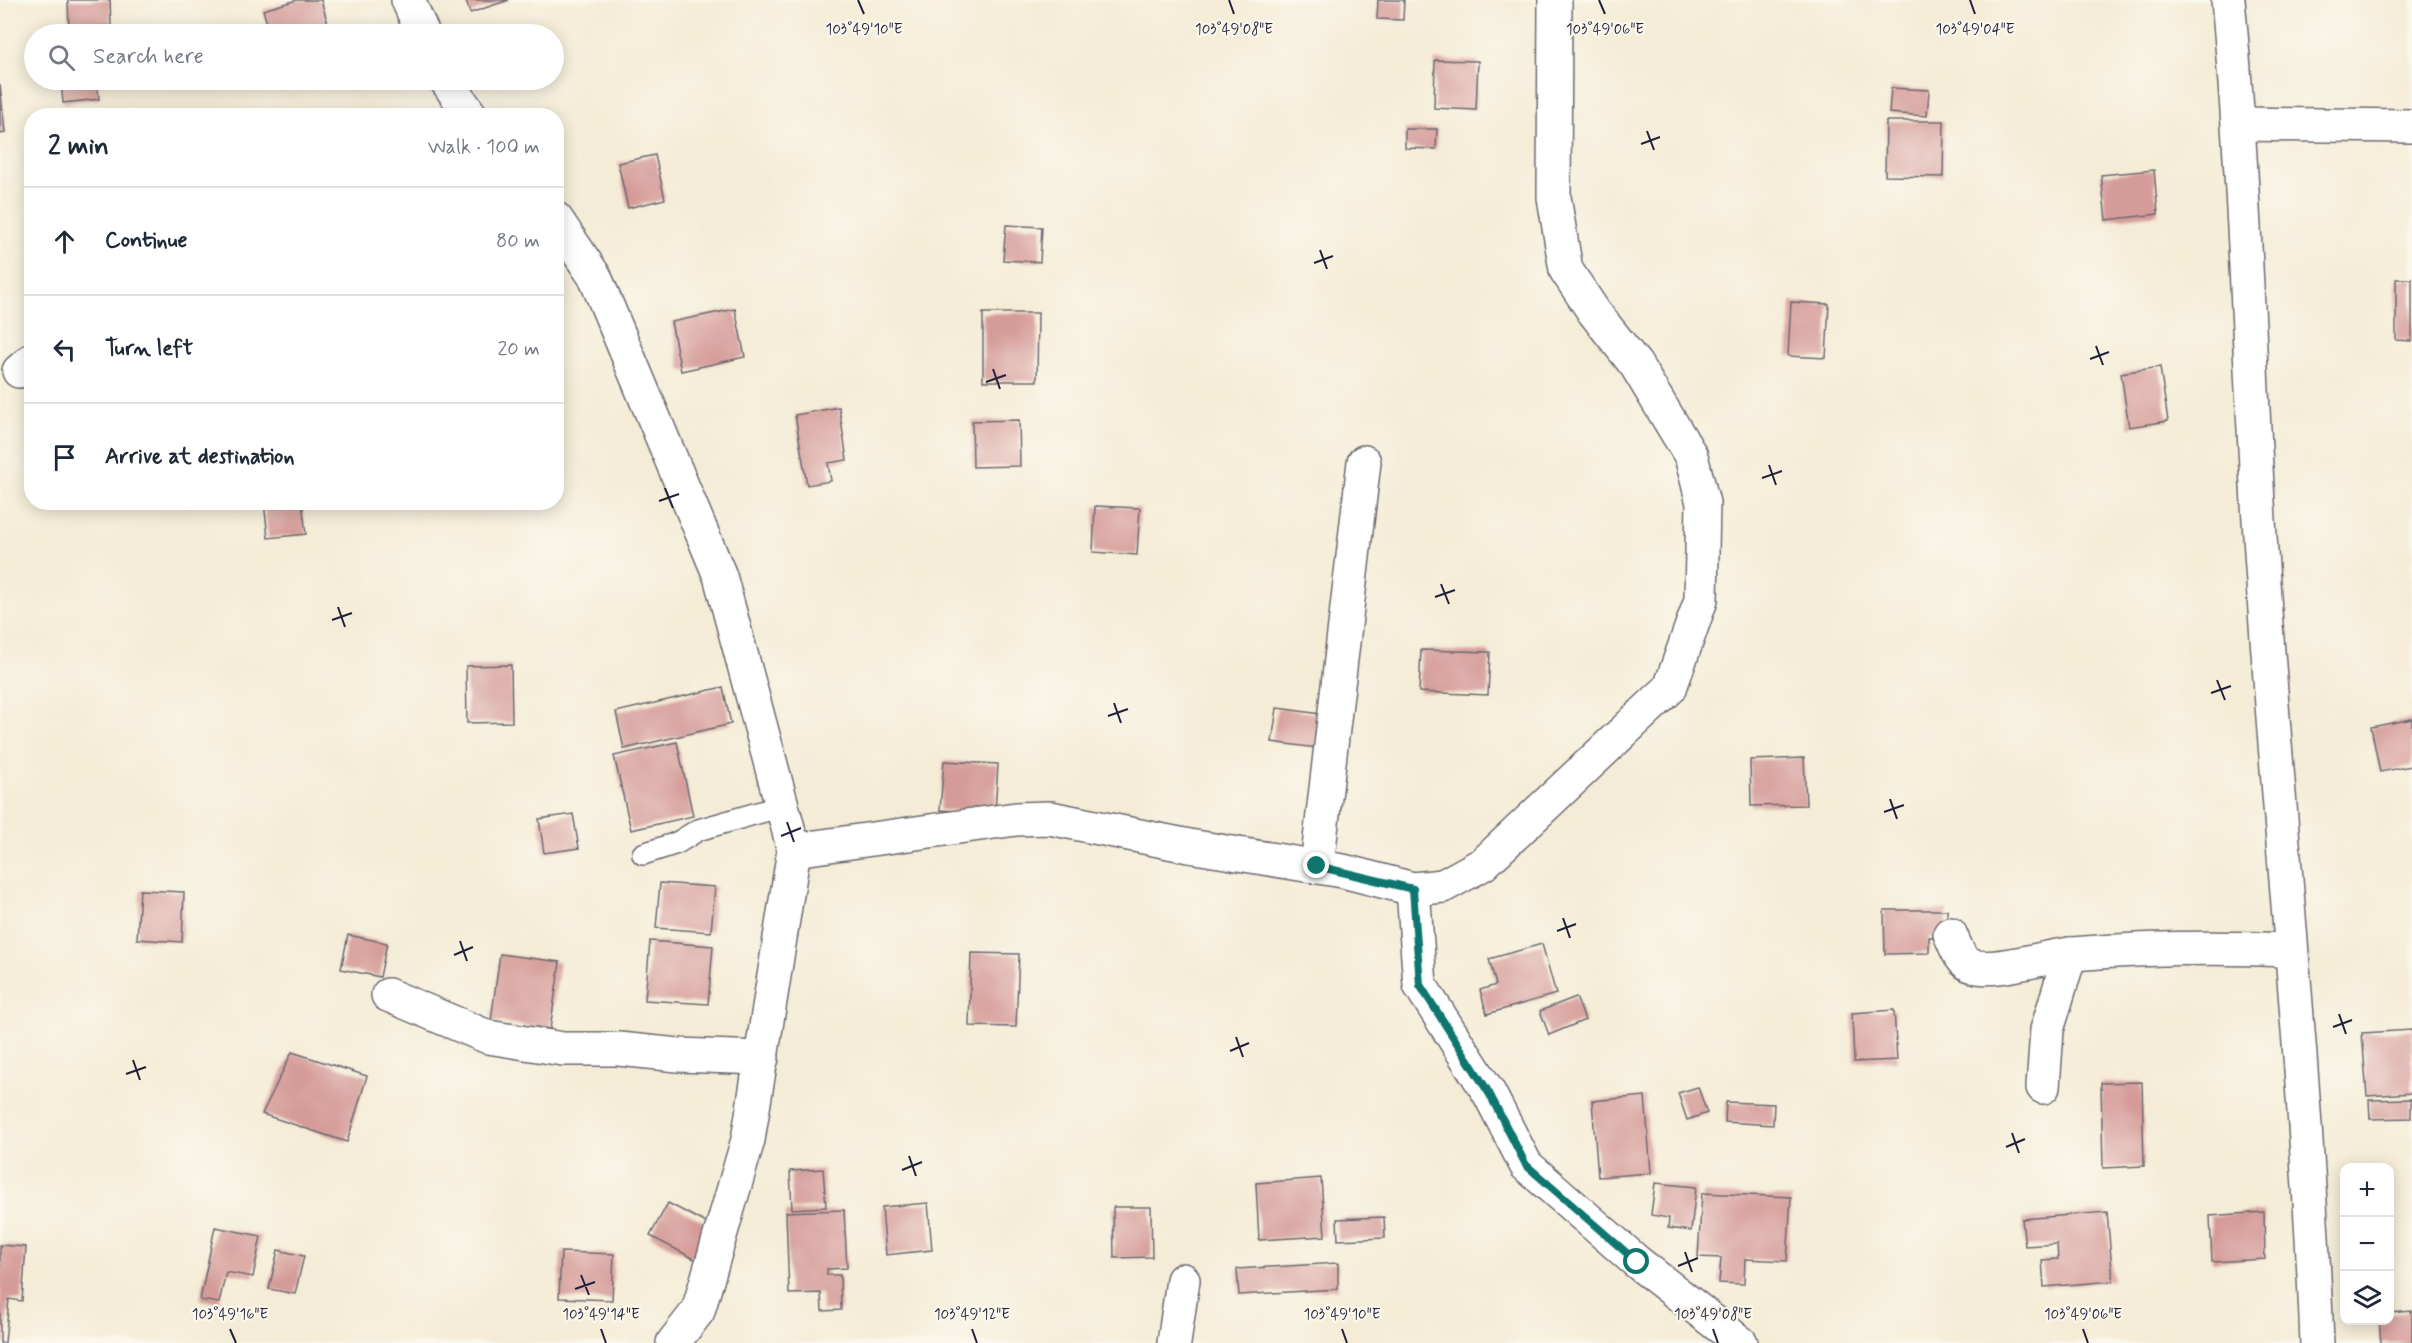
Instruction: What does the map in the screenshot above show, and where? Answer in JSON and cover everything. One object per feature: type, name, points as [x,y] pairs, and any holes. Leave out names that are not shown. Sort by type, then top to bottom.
[{"type":"street","points":[[408,0],[419,24]]},
{"type":"street","points":[[794,850],[1016,819],[1050,818],[1189,846],[1317,866],[1413,889],[1443,886],[1483,864],[1670,688],[1701,600],[1703,503],[1691,456],[1636,365],[1594,312],[1566,270],[1554,197],[1555,0]]},
{"type":"street","points":[[2228,0],[2240,124],[2262,564],[2311,1190],[2317,1343]]},
{"type":"street","points":[[453,90],[465,108]]},
{"type":"street","points":[[2240,124],[2412,126]]},
{"type":"street","points":[[566,252],[595,277],[720,576],[794,850],[747,1140],[698,1311],[674,1343]]},
{"type":"street","points":[[1317,866],[1364,462]]},
{"type":"street","points":[[1413,889],[1420,985],[1489,1093],[1526,1165],[1637,1262],[1741,1343]]},
{"type":"street","points":[[1950,934],[1963,960],[1972,966],[1991,968],[2070,954],[2239,948],[2291,950]]},
{"type":"street","points":[[2043,1087],[2047,1030],[2070,954]]},
{"type":"street","points":[[388,995],[488,1037],[563,1049],[619,1049],[678,1055],[762,1058]]},
{"type":"street","points":[[1174,1343],[1183,1280]]},
{"type":"lane","points":[[643,854],[677,843],[698,830],[782,806]]},
{"type":"building","points":[[68,0],[110,0],[111,24],[69,24]]},
{"type":"building","points":[[297,0],[321,0],[328,24],[267,24],[263,10]]},
{"type":"building","points":[[466,0],[509,0],[470,13]]},
{"type":"building","points":[[1378,0],[1404,0],[1403,20],[1377,19]]},
{"type":"building","points":[[1435,60],[1478,61],[1476,110],[1434,108]]},
{"type":"building","points":[[0,84],[5,133],[0,134]]},
{"type":"building","points":[[1891,88],[1929,90],[1927,116],[1889,113]]},
{"type":"building","points":[[62,90],[98,90],[99,99],[63,103]]},
{"type":"building","points":[[1886,121],[1944,121],[1943,177],[1885,176]]},
{"type":"building","points":[[1405,129],[1437,129],[1436,149],[1405,148]]},
{"type":"building","points":[[655,155],[665,199],[628,208],[618,163]]},
{"type":"building","points":[[2154,170],[2158,214],[2106,220],[2101,175]]},
{"type":"building","points":[[1006,225],[1042,227],[1040,262],[1003,260]]},
{"type":"building","points":[[2396,279],[2412,279],[2412,341],[2396,340]]},
{"type":"building","points":[[1791,302],[1829,304],[1826,358],[1788,356]]},
{"type":"building","points":[[735,309],[745,357],[681,371],[671,322]]},
{"type":"building","points":[[983,313],[1038,313],[1037,381],[983,381]]},
{"type":"building","points":[[2160,367],[2168,421],[2129,427],[2121,373]]},
{"type":"building","points":[[839,407],[847,460],[828,463],[831,481],[807,485],[795,415]]},
{"type":"building","points":[[1019,420],[1020,466],[973,467],[972,421]]},
{"type":"building","points":[[1095,506],[1140,508],[1137,555],[1093,552]]},
{"type":"building","points":[[265,510],[303,510],[306,534],[268,538]]},
{"type":"building","points":[[1421,650],[1490,652],[1488,695],[1419,692]]},
{"type":"building","points":[[511,665],[512,722],[467,723],[466,666]]},
{"type":"building","points":[[723,687],[731,724],[624,749],[616,712]]},
{"type":"building","points":[[1277,708],[1321,714],[1317,748],[1272,742]]},
{"type":"building","points":[[2412,719],[2412,766],[2380,772],[2371,727]]},
{"type":"building","points":[[677,742],[693,816],[631,830],[614,756]]},
{"type":"building","points":[[1804,758],[1806,805],[1751,806],[1750,760]]},
{"type":"building","points":[[944,761],[998,764],[995,813],[940,810]]},
{"type":"building","points":[[573,814],[579,848],[544,853],[539,819]]},
{"type":"building","points":[[660,883],[715,887],[711,932],[656,928]]},
{"type":"building","points":[[140,890],[184,892],[182,942],[137,939]]},
{"type":"building","points":[[1884,910],[1947,910],[1947,937],[1929,937],[1929,953],[1885,954]]},
{"type":"building","points":[[348,935],[387,943],[380,977],[341,969]]},
{"type":"building","points":[[650,941],[713,946],[708,1004],[645,1000]]},
{"type":"building","points":[[1542,944],[1556,994],[1487,1014],[1480,990],[1496,985],[1489,959]]},
{"type":"building","points":[[971,953],[1019,954],[1016,1027],[969,1026]]},
{"type":"building","points":[[500,954],[560,962],[550,1029],[491,1021]]},
{"type":"building","points":[[1576,997],[1585,1020],[1549,1035],[1540,1011]]},
{"type":"building","points":[[1894,1010],[1897,1060],[1854,1062],[1852,1013]]},
{"type":"building","points":[[2412,1030],[2412,1093],[2367,1096],[2362,1033]]},
{"type":"building","points":[[292,1052],[367,1076],[347,1142],[262,1114]]},
{"type":"building","points":[[2142,1082],[2144,1166],[2103,1168],[2101,1083]]},
{"type":"building","points":[[1698,1087],[1707,1113],[1687,1120],[1678,1093]]},
{"type":"building","points":[[1645,1096],[1651,1173],[1598,1177],[1592,1101]]},
{"type":"building","points":[[2411,1099],[2411,1118],[2370,1119],[2369,1100]]},
{"type":"building","points":[[1726,1102],[1774,1104],[1773,1125],[1725,1122]]},
{"type":"building","points":[[823,1169],[826,1207],[792,1209],[790,1171]]},
{"type":"building","points":[[1321,1178],[1325,1236],[1259,1240],[1256,1183]]},
{"type":"building","points":[[1655,1183],[1696,1187],[1691,1231],[1668,1228],[1669,1218],[1651,1215]]},
{"type":"building","points":[[1702,1193],[1791,1197],[1787,1261],[1745,1259],[1744,1284],[1719,1283],[1721,1258],[1698,1257]]},
{"type":"building","points":[[668,1203],[720,1230],[702,1263],[650,1236]]},
{"type":"building","points":[[928,1203],[932,1250],[886,1255],[882,1207]]},
{"type":"building","points":[[1113,1207],[1151,1207],[1152,1257],[1114,1258]]},
{"type":"building","points":[[844,1210],[847,1268],[827,1269],[827,1275],[840,1275],[841,1310],[822,1311],[821,1293],[789,1294],[786,1212]]},
{"type":"building","points":[[2107,1212],[2113,1281],[2044,1287],[2042,1260],[2058,1259],[2057,1244],[2025,1246],[2022,1219]]},
{"type":"building","points":[[2264,1212],[2265,1259],[2212,1262],[2210,1216]]},
{"type":"building","points":[[1384,1217],[1385,1238],[1338,1240],[1337,1219]]},
{"type":"building","points":[[215,1227],[261,1236],[253,1277],[226,1272],[219,1303],[200,1300]]},
{"type":"building","points":[[0,1245],[26,1247],[22,1301],[9,1299],[5,1343],[0,1343]]},
{"type":"building","points":[[278,1250],[304,1256],[295,1294],[269,1289]]},
{"type":"building","points":[[561,1252],[614,1254],[612,1300],[559,1298]]},
{"type":"building","points":[[1338,1263],[1338,1289],[1239,1295],[1237,1269]]},
{"type":"building","points":[[2412,1311],[2412,1343],[2381,1343],[2379,1325],[2394,1325],[2394,1313]]},
{"type":"route","points":[[1317,866],[1413,889],[1420,985],[1489,1093],[1526,1165],[1637,1262]]}]
